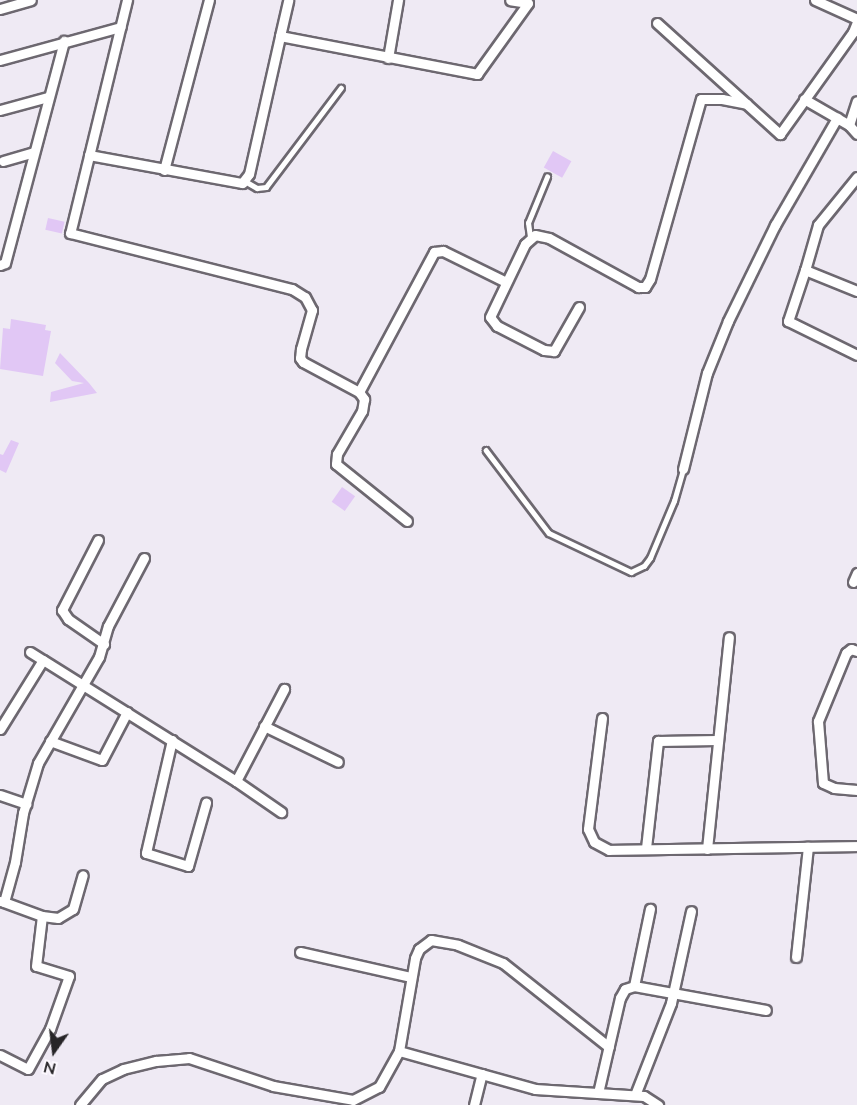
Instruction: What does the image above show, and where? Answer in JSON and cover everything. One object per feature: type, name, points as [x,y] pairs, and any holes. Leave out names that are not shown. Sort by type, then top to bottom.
[{"type":"street","points":[[0,9],[31,0]]},
{"type":"street","points":[[127,0],[70,234],[292,289],[305,297],[312,310],[300,358],[303,362],[359,392],[364,403],[337,454],[336,464],[407,521]]},
{"type":"street","points":[[164,170],[209,0]]},
{"type":"street","points":[[89,155],[238,183],[245,181],[288,0]]},
{"type":"street","points":[[388,58],[398,0]]},
{"type":"street","points":[[510,0],[530,2]]},
{"type":"street","points":[[657,23],[780,134],[853,32],[857,20],[815,0]]},
{"type":"street","points":[[280,36],[477,74],[530,2]]},
{"type":"street","points":[[0,60],[64,40],[121,27]]},
{"type":"street","points":[[0,265],[5,264],[64,40]]},
{"type":"street","points":[[0,110],[48,97]]},
{"type":"street","points":[[579,307],[557,348],[544,350],[491,320],[491,310],[530,237],[535,235],[549,238],[638,287],[645,287],[650,279],[701,99],[709,97],[747,104]]},
{"type":"street","points":[[804,99],[849,125],[857,134]]},
{"type":"street","points":[[849,125],[857,101]]},
{"type":"street","points":[[683,470],[707,373],[728,321],[775,225],[837,118]]},
{"type":"street","points":[[3,160],[34,152]]},
{"type":"street","points":[[857,177],[818,225],[788,321],[857,355]]},
{"type":"street","points":[[359,392],[435,252],[443,251],[506,282]]},
{"type":"street","points":[[805,270],[857,291]]},
{"type":"street","points":[[98,540],[63,610],[68,619],[104,644]]},
{"type":"street","points":[[83,875],[73,909],[58,918],[42,916],[2,901],[15,862],[26,804],[38,764],[84,686],[104,644],[108,627],[144,558]]},
{"type":"street","points":[[853,582],[857,573]]},
{"type":"street","points":[[706,849],[729,636]]},
{"type":"street","points":[[857,651],[851,649],[846,653],[818,721],[823,783],[834,788],[857,789]]},
{"type":"street","points":[[30,652],[172,740],[281,812]]},
{"type":"street","points":[[0,729],[43,660]]},
{"type":"street","points":[[236,781],[284,689]]},
{"type":"street","points":[[50,741],[102,760],[127,712]]},
{"type":"street","points":[[602,718],[588,829],[594,842],[609,850],[857,846]]},
{"type":"street","points":[[264,726],[338,762]]},
{"type":"street","points":[[172,740],[146,853],[188,866],[206,803]]},
{"type":"street","points":[[646,848],[658,741],[717,740]]},
{"type":"street","points":[[0,795],[26,804]]},
{"type":"street","points":[[796,957],[808,847]]},
{"type":"street","points":[[634,986],[650,909]]},
{"type":"street","points":[[635,1095],[672,993],[691,910]]},
{"type":"street","points":[[0,1055],[28,1069],[50,1029],[69,976],[36,966],[42,916]]},
{"type":"street","points":[[80,1105],[102,1079],[123,1069],[156,1061],[189,1058],[273,1086],[352,1103],[379,1087],[399,1051],[411,977],[419,949],[430,940],[440,940],[483,953],[503,963],[609,1047]]},
{"type":"street","points":[[300,952],[411,977]]},
{"type":"street","points":[[598,1093],[620,998],[625,989],[634,986],[766,1010]]},
{"type":"street","points":[[399,1051],[536,1089],[644,1096],[658,1105]]},
{"type":"street","points":[[474,1105],[482,1074]]},
{"type":"lane","points":[[245,181],[257,189],[266,188],[342,88]]},
{"type":"lane","points":[[530,237],[528,223],[547,177]]},
{"type":"lane","points":[[486,450],[549,533],[631,572],[644,566],[650,558],[674,501],[683,470]]},
{"type":"building","points":[[553,151],[571,161],[562,178],[544,168]]},
{"type":"building","points":[[48,218],[65,222],[62,234],[45,230]]},
{"type":"building","points":[[11,319],[46,325],[45,330],[51,331],[43,376],[0,369],[3,328],[10,329]]},
{"type":"building","points":[[60,353],[97,393],[50,402],[51,392],[84,383],[72,381],[55,363]]},
{"type":"building","points":[[11,440],[19,443],[6,473],[0,470],[0,454],[3,455]]},
{"type":"building","points":[[342,487],[355,496],[345,511],[332,502]]}]
